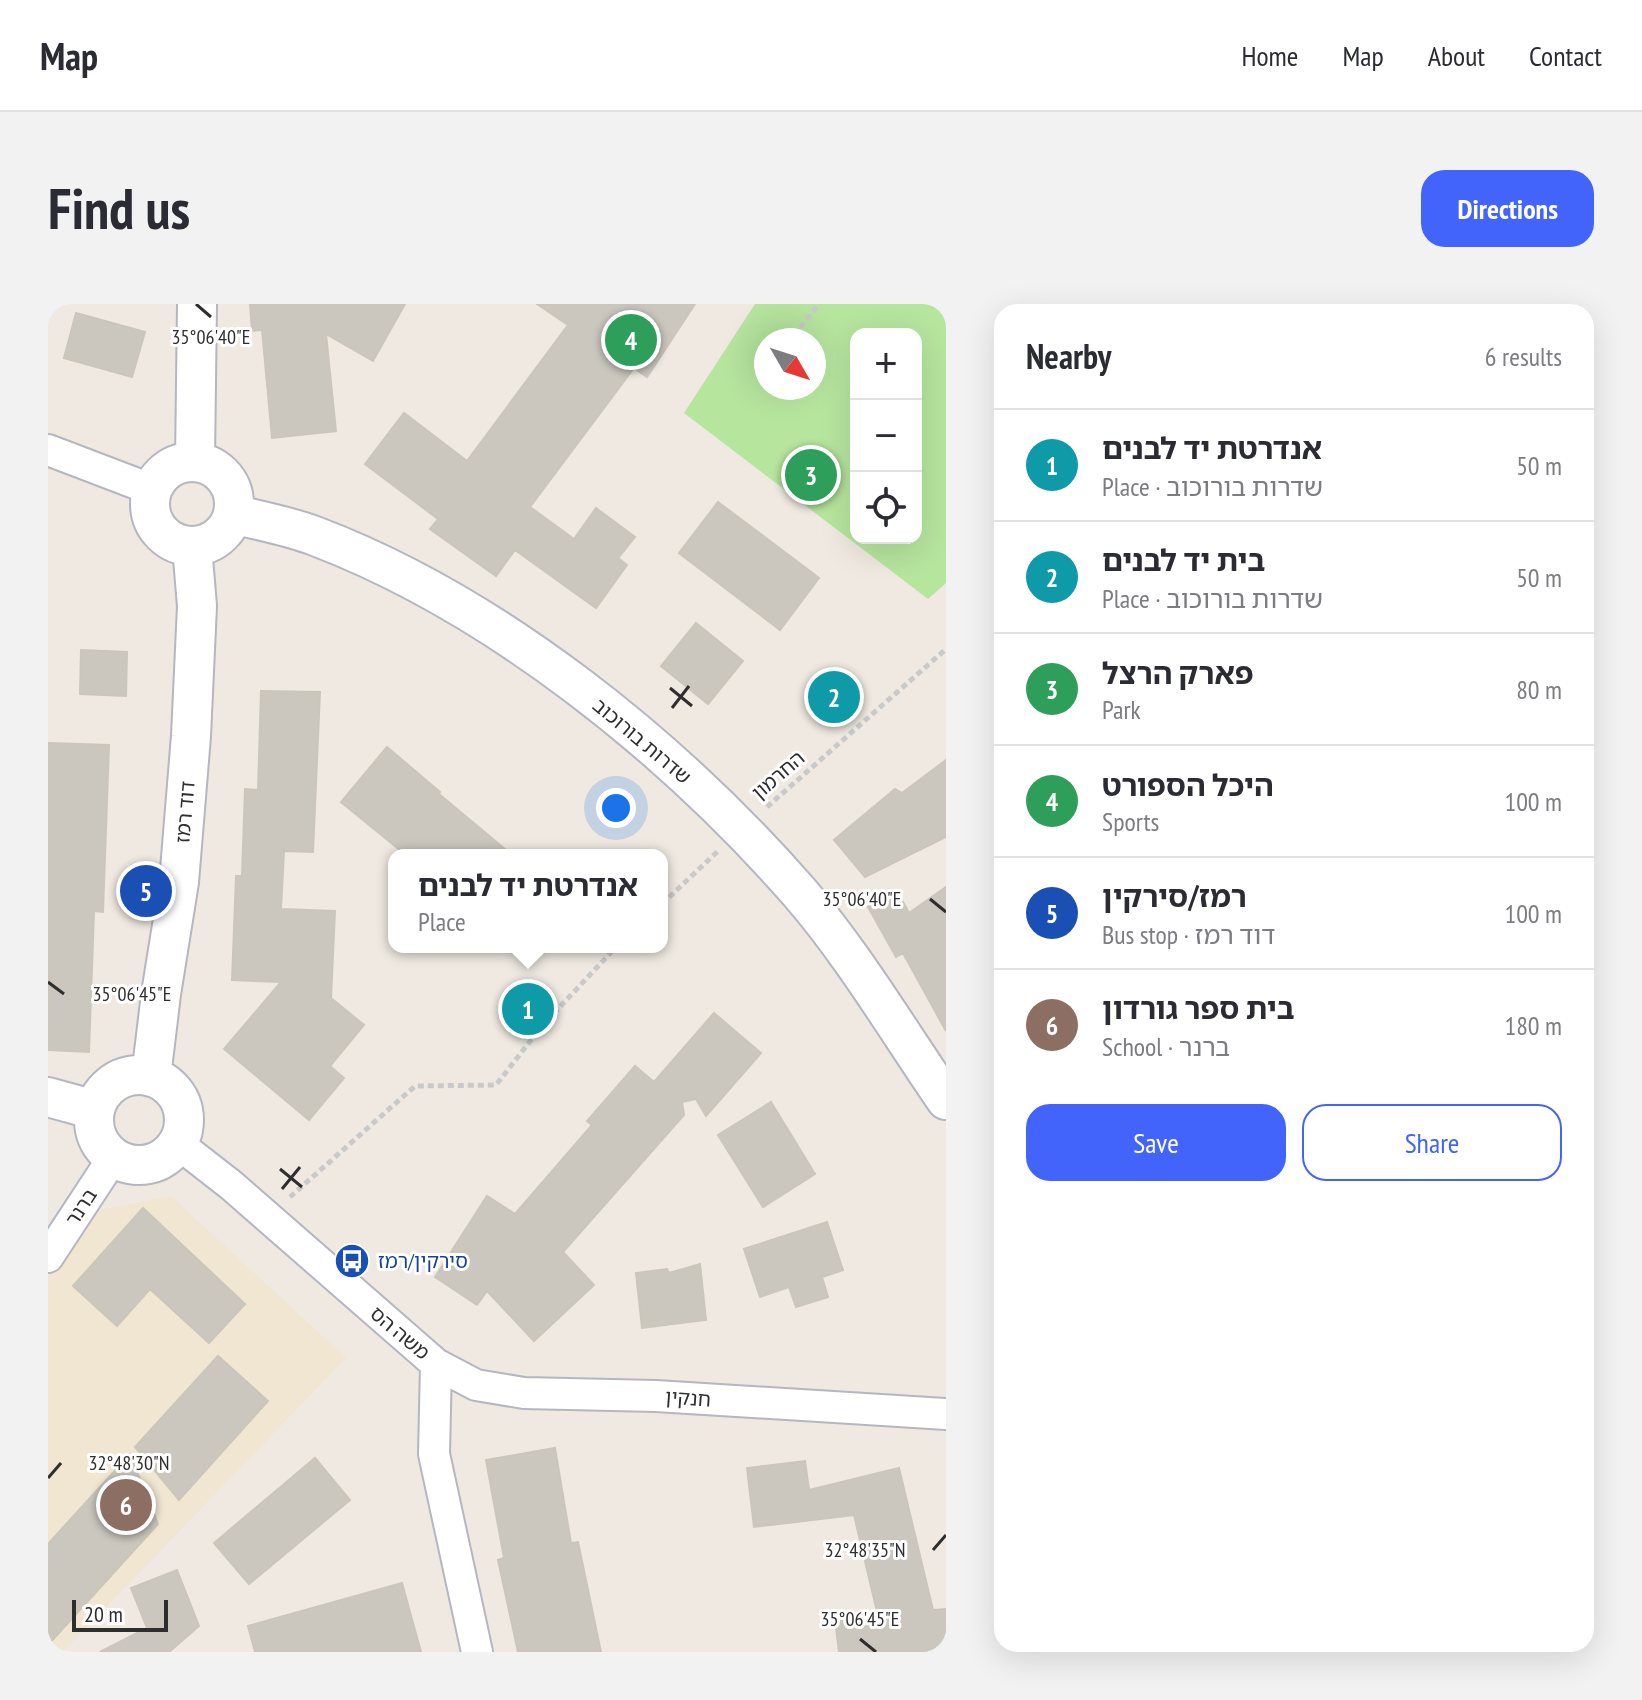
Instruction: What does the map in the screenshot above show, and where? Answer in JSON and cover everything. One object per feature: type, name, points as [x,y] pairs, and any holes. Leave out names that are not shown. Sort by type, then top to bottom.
[{"type":"street","points":[[195,461],[197,304]]},
{"type":"street","points":[[48,450],[153,490]]},
{"type":"street","points":[[195,461],[207,464],[226,479],[234,502],[233,514],[222,533],[214,540],[192,546],[167,537],[158,528],[150,503],[159,478],[169,469],[195,461]]},
{"type":"street","name":"שדרות בורוכוב","points":[[233,514],[313,535],[403,575],[493,627],[570,681],[663,756],[800,893],[946,1100]]},
{"type":"street","name":"דוד רמז","points":[[151,1077],[179,882],[191,736],[197,606],[192,546]]},
{"type":"street","points":[[137,1075],[151,1077],[171,1089],[182,1109],[182,1132],[177,1143],[155,1162],[141,1165],[113,1158],[100,1144],[94,1128],[100,1096],[122,1078],[137,1075]]},
{"type":"street","points":[[48,1097],[95,1110]]},
{"type":"street","name":"משה הס","points":[[177,1143],[231,1185],[436,1364],[434,1454],[477,1652]]},
{"type":"street","name":"ברנר","points":[[48,1257],[113,1158]]},
{"type":"street","name":"חנקין","points":[[436,1364],[476,1385],[524,1393],[656,1396],[946,1414]]},
{"type":"path","points":[[800,328],[819,304]]},
{"type":"path","name":"החרמון","points":[[668,898],[946,649]]},
{"type":"path","points":[[267,1217],[415,1086],[496,1085],[542,1026],[610,953]]},
{"type":"shaded area","points":[[171,1196],[346,1358],[63,1652],[48,1652],[48,1272],[90,1212]]},
{"type":"green space","points":[[755,304],[946,304],[946,583],[928,599],[856,544],[922,544],[922,328],[850,328],[850,540],[684,413]]},
{"type":"building","points":[[250,304],[405,304],[373,361],[326,334],[336,431],[272,438],[262,330],[252,331]]},
{"type":"building","points":[[537,304],[695,304],[647,377],[634,368],[530,507],[574,539],[596,508],[635,537],[618,558],[627,565],[596,608],[515,550],[496,576],[430,529],[438,519],[365,464],[404,413],[467,461],[568,325]]},
{"type":"building","points":[[76,313],[145,332],[132,377],[64,358]]},
{"type":"building","points":[[718,502],[819,578],[780,630],[679,553]]},
{"type":"building","points":[[696,623],[743,661],[708,704],[661,666]]},
{"type":"building","points":[[81,650],[127,652],[126,696],[80,694]]},
{"type":"building","points":[[261,691],[320,692],[313,852],[284,851],[281,909],[335,911],[331,998],[364,1025],[330,1066],[344,1078],[309,1120],[224,1049],[281,982],[232,980],[236,876],[242,876],[245,789],[258,790]]},
{"type":"building","points":[[48,743],[109,745],[103,912],[94,911],[89,1052],[48,1050]]},
{"type":"building","points":[[387,747],[505,849],[399,849],[341,802]]},
{"type":"building","points":[[946,760],[946,837],[865,877],[834,840],[895,789],[902,793]]},
{"type":"building","points":[[946,887],[946,1031],[903,953],[896,957],[868,907],[897,891],[909,913]]},
{"type":"building","points":[[714,1013],[761,1053],[706,1116],[696,1099],[682,1102],[684,1115],[563,1252],[594,1285],[534,1341],[487,1291],[477,1305],[435,1277],[487,1196],[515,1214],[592,1125],[587,1121],[635,1066],[654,1082]]},
{"type":"building","points":[[771,1102],[815,1174],[763,1207],[718,1135]]},
{"type":"building","points":[[143,1208],[245,1304],[209,1343],[150,1289],[117,1326],[73,1286]]},
{"type":"building","points":[[827,1222],[843,1270],[822,1277],[828,1297],[796,1307],[789,1287],[760,1297],[744,1249]]},
{"type":"building","points":[[700,1264],[706,1320],[642,1328],[636,1273],[667,1269],[669,1273]]},
{"type":"building","points":[[218,1356],[268,1401],[179,1500],[135,1447]]},
{"type":"building","points":[[555,1448],[571,1543],[578,1542],[601,1652],[518,1652],[498,1560],[504,1558],[486,1460]]},
{"type":"building","points":[[130,1454],[158,1524],[48,1645],[48,1544]]},
{"type":"building","points":[[315,1458],[350,1500],[249,1584],[214,1543]]},
{"type":"building","points":[[805,1461],[809,1490],[899,1468],[933,1610],[946,1609],[946,1652],[839,1652],[835,1620],[878,1616],[854,1515],[754,1527],[747,1468]]},
{"type":"building","points":[[177,1570],[199,1626],[169,1652],[100,1652],[147,1628],[131,1588]]},
{"type":"building","points":[[402,1583],[421,1652],[255,1652],[248,1626]]},
{"type":"place","name":"היכל הספורט","points":[[631,340]]},
{"type":"place","name":"פארק הרצל","points":[[811,475]]},
{"type":"place","name":"בית יד לבנים","points":[[834,697]]},
{"type":"place","name":"רמז/סירקין","points":[[146,891]]},
{"type":"place","name":"אנדרטת יד לבנים","points":[[528,1009]]},
{"type":"place","name":"סירקין/רמז","points":[[352,1261]]},
{"type":"place","name":"בית ספר גורדון","points":[[126,1505]]}]
